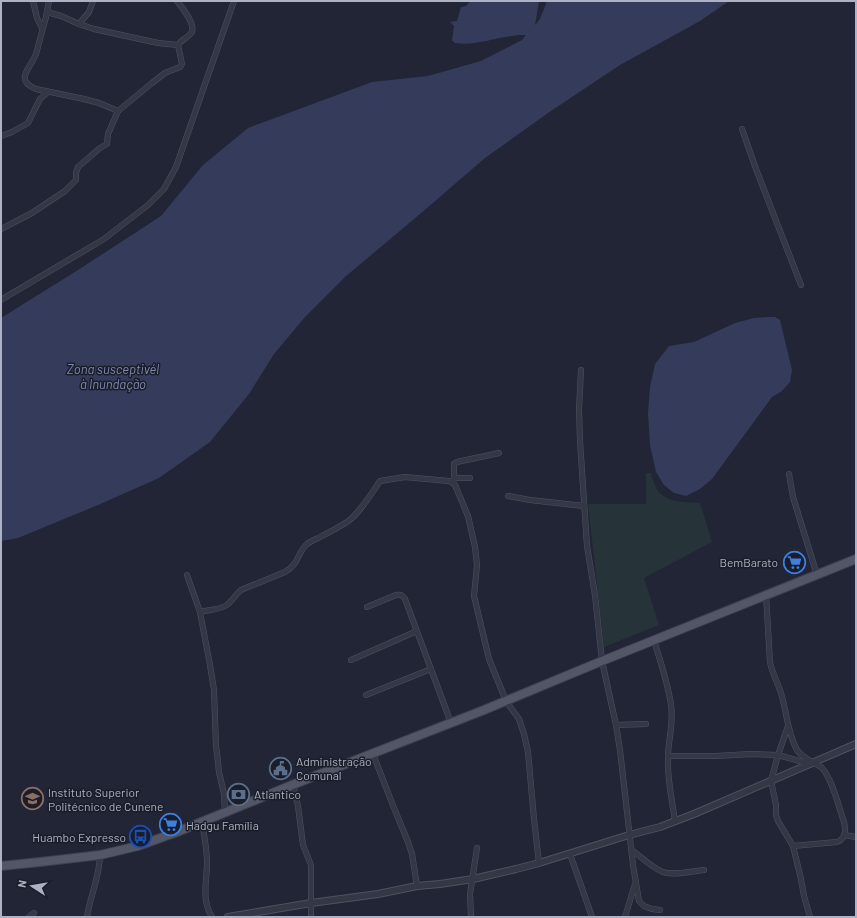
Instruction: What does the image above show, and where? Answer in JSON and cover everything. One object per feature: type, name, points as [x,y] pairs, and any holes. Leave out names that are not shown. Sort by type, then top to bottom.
[{"type":"main road","points":[[1,866],[100,855],[138,846],[177,832],[856,559]]},
{"type":"street","points":[[33,1],[37,18],[42,28]]},
{"type":"street","points":[[49,1],[34,60],[25,73],[25,81],[30,87],[36,89],[99,103],[118,111]]},
{"type":"street","points":[[79,24],[89,12],[93,1]]},
{"type":"street","points":[[1,230],[32,213],[66,191],[76,180],[78,168],[100,148],[107,144],[108,134],[118,111],[165,73],[180,67],[182,64],[178,45],[193,28],[190,20],[176,1]]},
{"type":"street","points":[[1,300],[104,239],[148,205],[164,189],[176,167],[234,1]]},
{"type":"street","points":[[47,12],[94,29],[158,43],[178,45]]},
{"type":"street","points":[[36,89],[40,99]]},
{"type":"street","points":[[1,136],[28,123],[40,99],[48,92]]},
{"type":"street","points":[[742,129],[801,285]]},
{"type":"street","points":[[580,370],[579,425],[587,546],[595,595],[602,661],[616,725],[621,757],[629,835],[638,895],[644,906],[660,910]]},
{"type":"street","points":[[498,453],[457,462],[454,464],[454,480],[468,516],[475,547],[477,565],[474,591],[477,612],[490,662],[506,701],[519,719],[528,752],[539,863]]},
{"type":"street","points":[[789,474],[793,497],[817,575]]},
{"type":"street","points":[[200,612],[224,607],[230,603],[239,591],[290,570],[309,542],[347,522],[355,515],[380,482],[405,477],[449,481],[470,478]]},
{"type":"street","points":[[508,496],[584,506]]},
{"type":"street","points":[[187,575],[200,612],[214,690],[216,747],[219,772],[224,794],[225,812]]},
{"type":"street","points":[[367,607],[400,594],[405,598],[451,723]]},
{"type":"street","points":[[766,595],[771,667],[782,694],[788,726],[798,751],[811,763]]},
{"type":"street","points":[[351,660],[417,631]]},
{"type":"street","points":[[654,640],[666,681],[671,705],[668,756],[670,787],[675,821]]},
{"type":"street","points":[[366,695],[431,670]]},
{"type":"street","points":[[616,725],[646,724]]},
{"type":"street","points":[[788,726],[771,781],[776,805],[776,815],[793,846],[810,917]]},
{"type":"street","points":[[228,917],[311,903],[378,894],[417,886],[473,879],[539,863],[660,827],[694,814],[856,744]]},
{"type":"street","points":[[373,754],[408,842],[412,854],[417,886]]},
{"type":"street","points":[[668,756],[751,754],[778,755],[811,763],[821,768],[829,777],[846,829],[844,835],[840,841],[837,842],[793,846]]},
{"type":"street","points":[[293,785],[298,806],[303,845],[311,865],[311,917]]},
{"type":"street","points":[[202,822],[207,857],[205,894],[206,904],[212,917]]},
{"type":"street","points":[[844,835],[856,837]]},
{"type":"street","points":[[471,917],[469,898],[477,848]]},
{"type":"street","points":[[632,850],[664,873],[673,874],[704,870]]},
{"type":"street","points":[[570,854],[592,917]]},
{"type":"street","points":[[87,917],[99,869],[100,855]]},
{"type":"street","points":[[625,917],[636,882]]},
{"type":"street","points":[[29,917],[34,913]]},
{"type":"shaded area","points":[[646,473],[651,473],[656,488],[664,497],[675,501],[700,503],[712,542],[644,578],[659,625],[604,647],[588,504],[646,504]]},
{"type":"water","name":"Zona susceptivél à Inundação","points":[[470,1],[539,1],[535,25],[540,19],[547,1],[729,1],[700,21],[620,65],[548,113],[485,158],[345,277],[305,317],[274,354],[249,394],[210,442],[159,478],[18,538],[1,541],[1,318],[161,216],[203,165],[248,128],[372,82],[428,76],[481,61],[522,40],[526,35],[509,36],[474,43],[455,43],[452,40],[454,26],[450,22],[457,21],[461,7],[466,6]]},
{"type":"water","points":[[775,317],[780,320],[792,370],[790,382],[782,391],[772,397],[712,479],[700,489],[686,496],[674,493],[664,485],[656,472],[650,445],[648,413],[650,387],[655,364],[669,346],[694,342],[735,323],[754,318]]},
{"type":"place","name":"BemBarato","points":[[794,562]]},
{"type":"place","name":"Administração Comunal","points":[[281,768]]},
{"type":"place","name":"Atlantico","points":[[239,794]]},
{"type":"place","name":"Instituto Superior Politécnico de Cunene","points":[[32,799]]},
{"type":"place","name":"Hadgu Família","points":[[170,825]]},
{"type":"place","name":"Huambo Expresso","points":[[141,837]]}]
